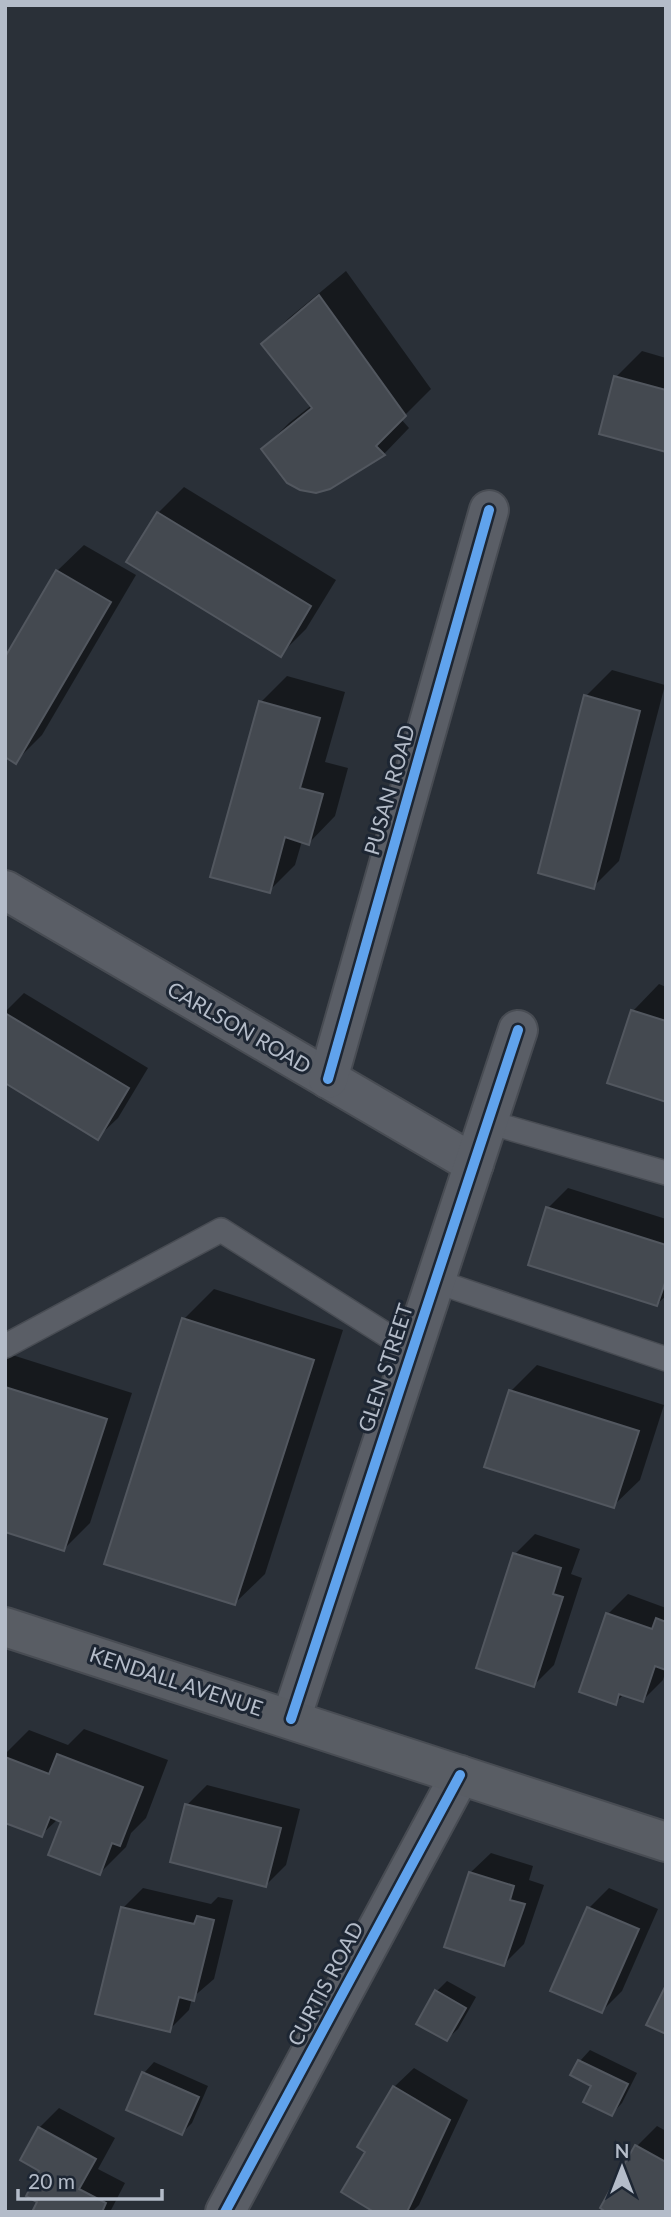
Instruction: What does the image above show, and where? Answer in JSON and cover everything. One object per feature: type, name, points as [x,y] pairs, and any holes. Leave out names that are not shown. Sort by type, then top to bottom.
[{"type":"main road","name":"KENDALL AVENUE","points":[[5,1627],[666,1842]]},
{"type":"street","name":"PUSAN ROAD","points":[[328,1079],[489,510]]},
{"type":"street","name":"CARLSON ROAD","points":[[5,890],[474,1164]]},
{"type":"street","name":"GLEN STREET","points":[[291,1719],[518,1030]]},
{"type":"street","name":"CURTIS ROAD","points":[[226,2212],[460,1775]]},
{"type":"lane","points":[[488,1122],[666,1173]]},
{"type":"lane","points":[[5,1346],[221,1230],[412,1351]]},
{"type":"lane","points":[[435,1282],[666,1359]]},
{"type":"building","points":[[319,295],[406,416],[376,446],[385,455],[330,489],[316,493],[300,490],[287,483],[261,449],[312,408],[261,344]]},
{"type":"building","points":[[614,376],[666,390],[666,452],[599,434]]},
{"type":"building","points":[[157,512],[311,606],[281,657],[126,562]]},
{"type":"building","points":[[56,570],[111,602],[16,764],[5,757],[5,657]]},
{"type":"building","points":[[584,695],[640,711],[594,889],[538,873]]},
{"type":"building","points":[[259,701],[320,718],[300,788],[323,794],[309,845],[285,837],[270,893],[210,877]]},
{"type":"building","points":[[631,1010],[666,1021],[666,1102],[607,1083]]},
{"type":"building","points":[[5,1013],[129,1088],[98,1140],[5,1083]]},
{"type":"building","points":[[546,1207],[666,1245],[666,1280],[657,1306],[528,1265]]},
{"type":"building","points":[[182,1318],[314,1360],[235,1605],[104,1564]]},
{"type":"building","points":[[5,1387],[107,1419],[64,1551],[5,1532]]},
{"type":"building","points":[[509,1390],[639,1431],[614,1508],[484,1467]]},
{"type":"building","points":[[513,1553],[561,1568],[553,1594],[563,1597],[534,1687],[476,1668]]},
{"type":"building","points":[[606,1613],[652,1629],[656,1618],[666,1622],[666,1670],[655,1666],[643,1702],[619,1694],[616,1705],[579,1692]]},
{"type":"building","points":[[57,1754],[143,1787],[120,1846],[112,1843],[100,1875],[48,1855],[61,1822],[50,1817],[42,1837],[5,1823],[5,1757],[49,1774]]},
{"type":"building","points":[[185,1804],[281,1828],[266,1887],[170,1862]]},
{"type":"building","points":[[469,1872],[514,1886],[510,1900],[525,1904],[504,1966],[444,1947]]},
{"type":"building","points":[[121,1907],[194,1924],[197,1916],[214,1920],[194,2001],[179,1997],[170,2032],[95,2014]]},
{"type":"building","points":[[587,1907],[639,1929],[602,2013],[550,1991]]},
{"type":"building","points":[[666,1985],[666,2034],[646,2025]]},
{"type":"building","points":[[435,1990],[466,2008],[447,2041],[416,2024]]},
{"type":"building","points":[[578,2060],[628,2084],[612,2116],[583,2102],[591,2086],[570,2075]]},
{"type":"building","points":[[142,2072],[199,2097],[182,2135],[126,2110]]},
{"type":"building","points":[[393,2086],[450,2120],[407,2212],[374,2212],[341,2192],[365,2152],[357,2147]]},
{"type":"building","points":[[38,2127],[96,2159],[79,2189],[106,2203],[102,2212],[32,2212],[37,2202],[26,2196],[39,2171],[20,2160]]},
{"type":"building","points":[[635,2145],[666,2162],[666,2212],[606,2212],[600,2208]]},
{"type":"cycle path","points":[[328,1079],[489,510]]},
{"type":"cycle path","points":[[291,1719],[518,1030]]},
{"type":"cycle path","points":[[225,2212],[460,1775]]}]
